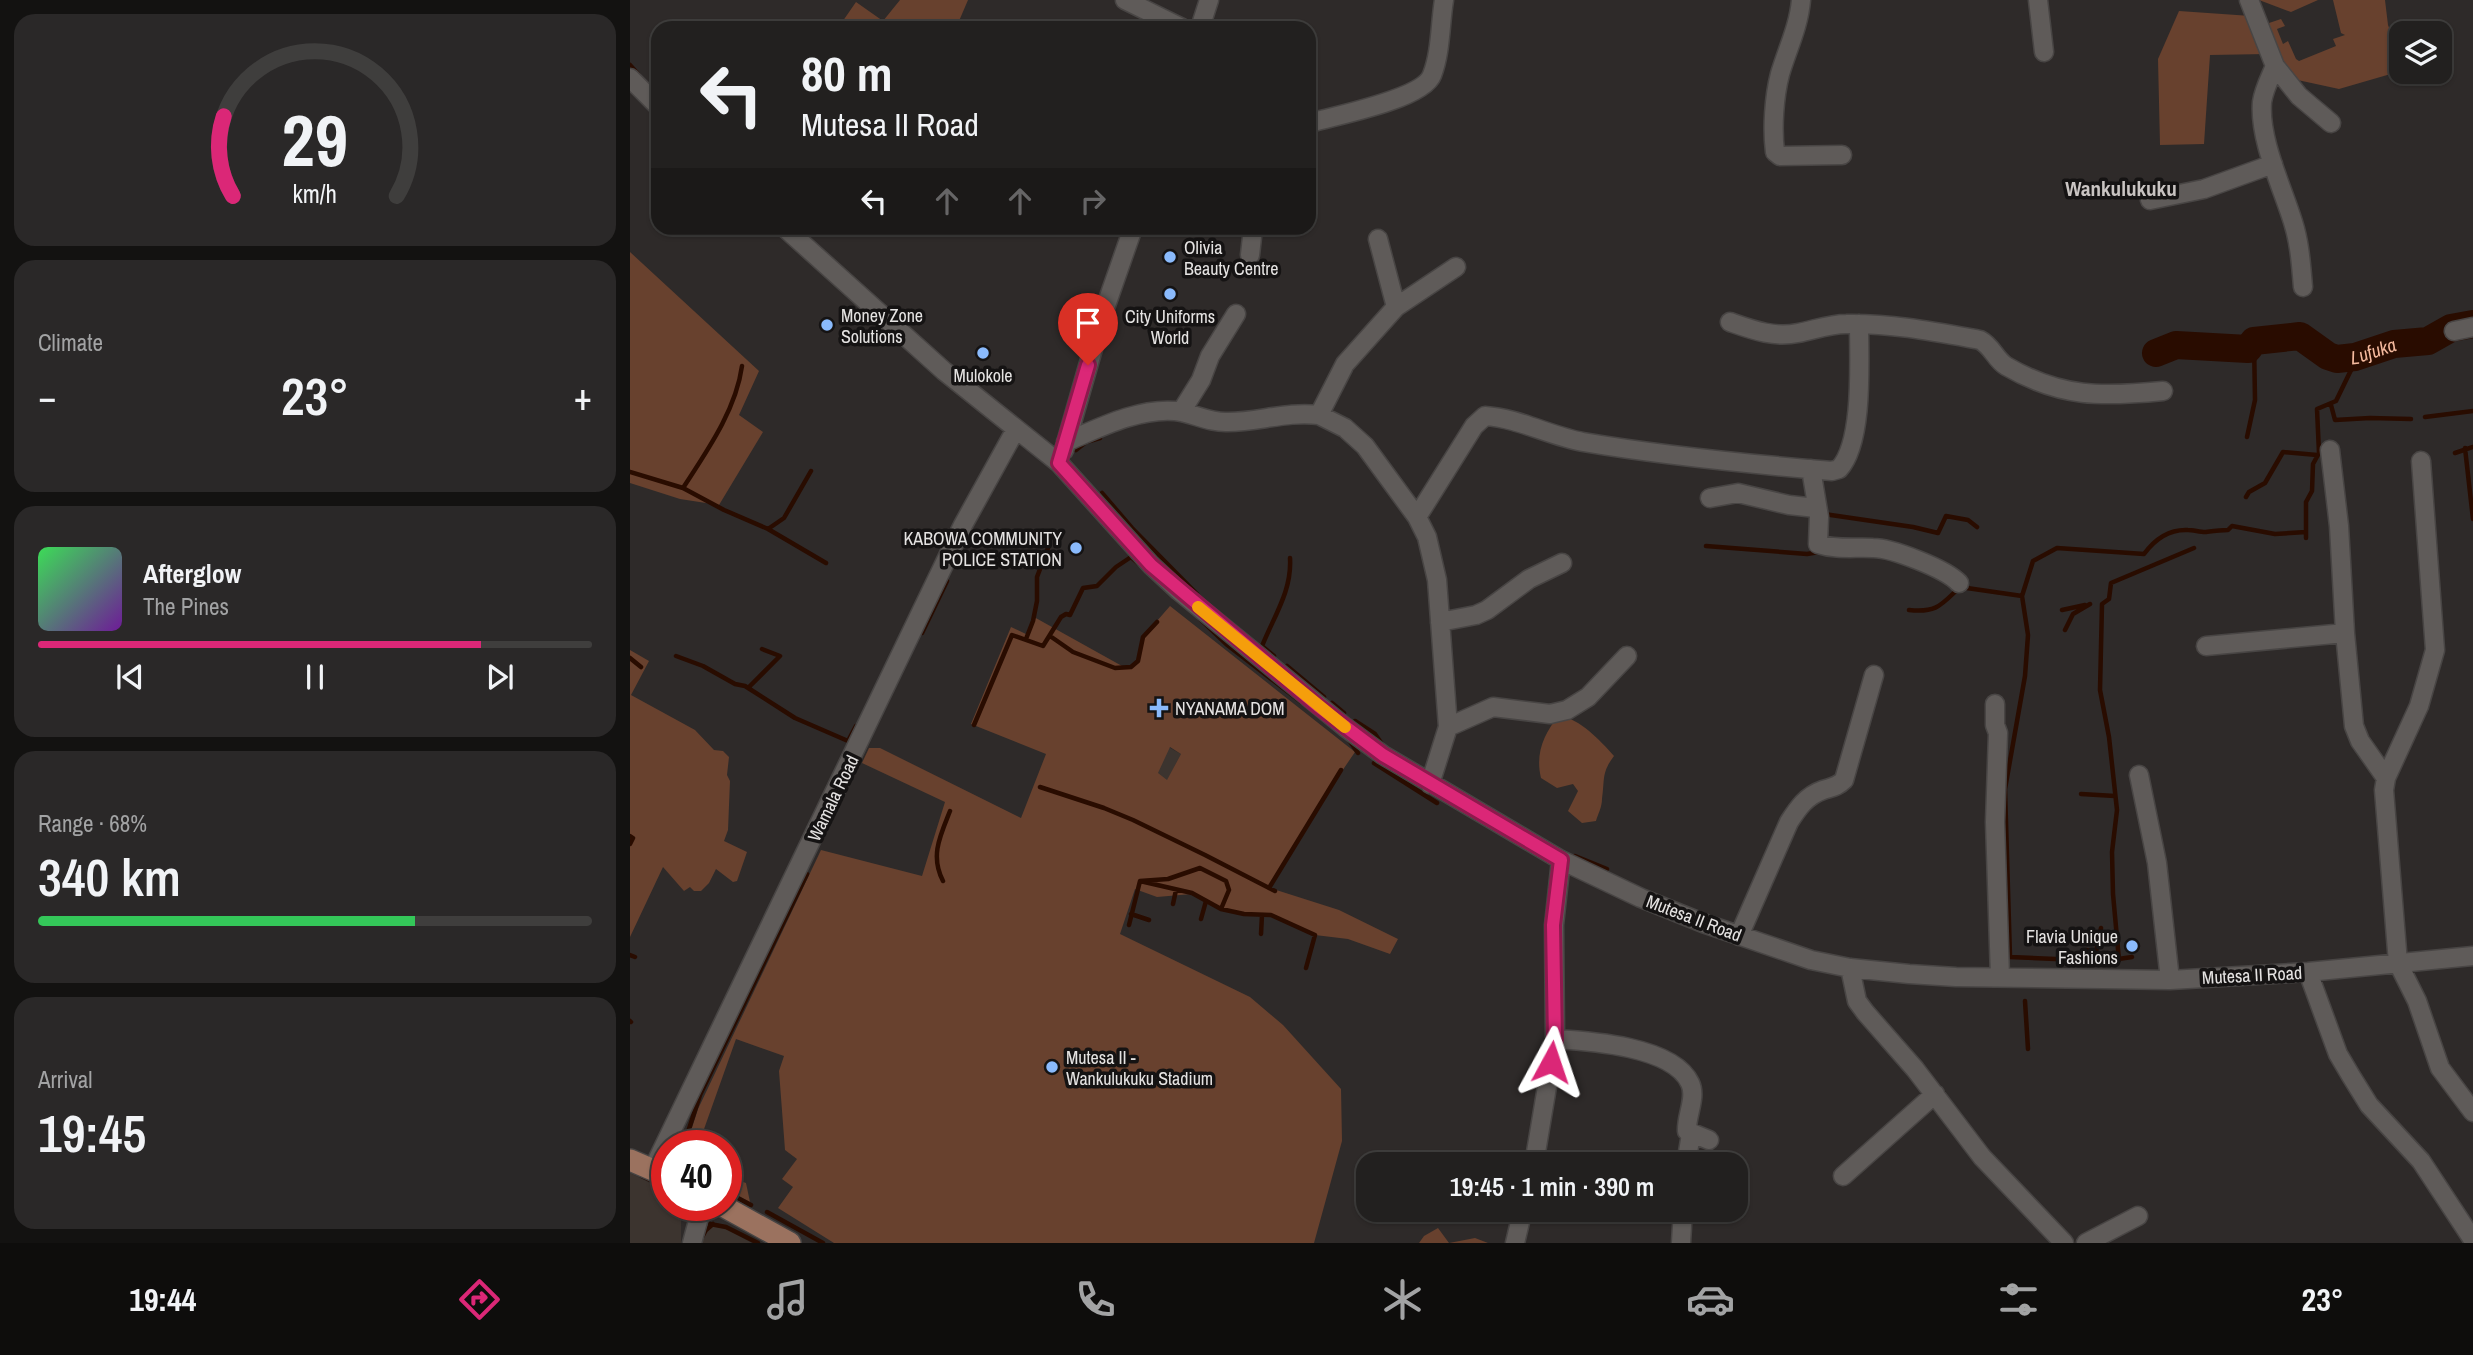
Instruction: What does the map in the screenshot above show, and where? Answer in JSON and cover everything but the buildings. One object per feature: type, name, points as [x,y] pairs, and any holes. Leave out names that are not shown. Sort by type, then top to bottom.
[{"type":"main road","points":[[630,1160],[651,1169]]},
{"type":"main road","points":[[742,1216],[790,1243]]},
{"type":"street","points":[[1125,0],[1168,21]]},
{"type":"street","points":[[1202,21],[1209,0]]},
{"type":"street","points":[[1316,121],[1394,100],[1424,86],[1432,77],[1444,0]]},
{"type":"street","points":[[1801,0],[1797,22],[1779,77],[1775,152],[1780,156],[1842,155]]},
{"type":"street","points":[[2038,0],[2044,52]]},
{"type":"street","points":[[2249,0],[2275,66],[2300,96],[2331,123]]},
{"type":"street","points":[[2275,66],[2266,84],[2262,100],[2262,118],[2273,164],[2299,242],[2303,287]]},
{"type":"street","points":[[630,78],[651,99]]},
{"type":"street","points":[[2150,200],[2204,189],[2273,164]]},
{"type":"street","name":"Mutesa II Road","points":[[793,235],[944,371],[1059,463],[1151,565],[1179,591],[1345,727],[1430,784],[1561,860],[1642,898],[1739,936],[1811,960],[1850,968],[1956,977],[2170,980],[2308,972],[2473,956]]},
{"type":"street","points":[[1059,463],[1103,314],[1131,235]]},
{"type":"street","points":[[1250,256],[1252,235]]},
{"type":"street","points":[[1378,239],[1396,307]]},
{"type":"street","points":[[1319,415],[1345,364],[1396,307],[1456,267]]},
{"type":"street","points":[[1181,412],[1201,380],[1210,356],[1236,314]]},
{"type":"street","points":[[1730,322],[1774,335],[1859,324],[1892,326],[1980,340],[1988,344],[2003,363],[2039,382],[2063,390],[2102,396],[2163,391]]},
{"type":"street","points":[[1417,517],[1474,426],[1485,416],[1579,441],[1705,459],[1835,471],[1846,459],[1857,409],[1859,324]]},
{"type":"street","points":[[2454,331],[2473,327]]},
{"type":"street","points":[[1066,442],[1122,419],[1164,411],[1181,412],[1223,423],[1281,414],[1319,415],[1345,428],[1366,446],[1417,517],[1427,537],[1433,559],[1448,727],[1430,784]]},
{"type":"street","name":"Wamala Road","points":[[680,1130],[963,525],[1016,429]]},
{"type":"street","points":[[2330,450],[2339,526],[2354,726],[2360,741],[2386,778]]},
{"type":"street","points":[[2421,461],[2435,650],[2419,706],[2386,778],[2384,790],[2399,963],[2417,1001],[2440,1068],[2473,1112]]},
{"type":"street","points":[[1811,469],[1819,517],[1818,544],[1888,550],[1930,564],[1959,583]]},
{"type":"street","points":[[1710,498],[1738,493],[1788,505],[1816,508]]},
{"type":"street","points":[[1440,622],[1476,615],[1487,610],[1529,579],[1562,563]]},
{"type":"street","points":[[2206,646],[2345,633]]},
{"type":"street","points":[[1448,727],[1493,707],[1550,714],[1567,710],[1588,697],[1627,656]]},
{"type":"street","points":[[1739,936],[1789,822],[1799,806],[1809,797],[1835,788],[1844,780],[1874,675]]},
{"type":"street","points":[[1995,704],[1995,725],[1998,733],[1995,822],[2000,977]]},
{"type":"street","points":[[2139,775],[2158,873],[2170,980]]},
{"type":"street","points":[[1536,1152],[1555,1039],[1553,925],[1561,860]]},
{"type":"street","points":[[1850,968],[1857,1000],[1865,1012],[1935,1094],[1990,1167],[2064,1243]]},
{"type":"street","points":[[2308,972],[2338,1054],[2351,1076],[2369,1105],[2421,1161],[2473,1240]]},
{"type":"street","points":[[1555,1039],[1616,1044],[1670,1063],[1682,1073],[1691,1083],[1692,1096],[1687,1126],[1691,1134],[1688,1152]]},
{"type":"street","points":[[1843,1176],[1935,1094]]},
{"type":"street","points":[[1691,1134],[1709,1140]]},
{"type":"street","points":[[2086,1243],[2138,1216]]},
{"type":"street","points":[[692,1243],[698,1221]]},
{"type":"street","points":[[1515,1243],[1520,1222]]},
{"type":"street","points":[[1681,1243],[1682,1222]]},
{"type":"shaded area","points":[[900,0],[968,0],[959,21],[883,21]]},
{"type":"shaded area","points":[[2259,0],[2318,0],[2291,12]]},
{"type":"shaded area","points":[[2333,0],[2385,0],[2389,28],[2389,74],[2339,89],[2293,79],[2270,35],[2269,23],[2281,19],[2285,26],[2277,29],[2283,44],[2288,41],[2299,61],[2336,46],[2333,39],[2345,35],[2341,33]]},
{"type":"shaded area","points":[[856,2],[883,21],[843,21]]},
{"type":"shaded area","points":[[2179,11],[2251,16],[2267,54],[2210,55],[2204,144],[2160,145],[2158,59]]},
{"type":"shaded area","points":[[630,252],[759,371],[739,415],[763,432],[719,505],[680,499],[630,483]]},
{"type":"shaded area","name":"Mutesa II - Wankulukuku Stadium","points":[[1170,606],[1355,752],[1308,821],[1270,888],[1339,910],[1398,939],[1390,954],[1348,939],[1315,935],[1271,915],[1244,914],[1221,909],[1192,894],[1157,897],[1135,889],[1120,934],[1250,997],[1283,1025],[1341,1089],[1342,1141],[1314,1243],[834,1243],[778,1208],[793,1187],[782,1179],[797,1159],[785,1150],[779,1071],[784,1056],[736,1039],[704,1130],[691,1130],[698,1109],[821,850],[922,876],[945,802],[862,763],[869,748],[880,748],[1021,818],[1046,754],[971,724],[1011,627],[1028,635],[1034,617],[1122,666],[1131,667],[1138,661],[1143,637]],"holes":[[[1170,747],[1181,754],[1167,780],[1158,773]]]},
{"type":"shaded area","points":[[630,650],[649,661],[631,695],[695,730],[714,750],[723,751],[729,757],[728,830],[724,841],[747,852],[737,881],[733,882],[716,869],[709,883],[701,891],[694,891],[690,887],[684,891],[663,867],[630,937]]},
{"type":"shaded area","points":[[1559,715],[1582,726],[1614,756],[1605,772],[1596,821],[1582,823],[1568,811],[1578,791],[1573,784],[1557,788],[1541,778],[1539,760],[1542,744]]},
{"type":"shaded area","points":[[1150,737],[1181,754],[1167,781],[1157,774]]},
{"type":"shaded area","points":[[630,1173],[651,1183],[651,1221],[681,1221],[681,1243],[630,1243]]},
{"type":"shaded area","points":[[742,1182],[746,1183],[750,1202],[742,1198]]},
{"type":"shaded area","points":[[716,1223],[752,1243],[696,1243],[704,1228]]},
{"type":"shaded area","points":[[1438,1228],[1449,1243],[1419,1243],[1424,1236]]},
{"type":"shaded area","points":[[1475,1238],[1488,1243],[1449,1243]]},
{"type":"waterway","points":[[630,65],[638,74]]},
{"type":"waterway","name":"Lufuka","points":[[2156,353],[2176,345],[2248,349],[2254,341],[2300,336],[2328,356],[2337,359],[2355,357],[2394,344],[2428,341],[2451,328],[2473,324]]},
{"type":"waterway","points":[[2247,437],[2255,400],[2254,341]]},
{"type":"waterway","points":[[2306,538],[2306,502],[2312,491],[2313,464],[2319,453],[2317,409],[2336,401],[2352,368],[2351,358]]},
{"type":"waterway","points":[[630,472],[683,488],[727,414],[742,366]]},
{"type":"waterway","points":[[2331,405],[2335,420],[2411,419]]},
{"type":"waterway","points":[[2425,417],[2473,411]]},
{"type":"waterway","points":[[1076,450],[1086,442],[1100,438]]},
{"type":"waterway","points":[[2455,453],[2473,447]]},
{"type":"waterway","points":[[2465,448],[2473,519]]},
{"type":"waterway","points":[[2246,497],[2249,492],[2265,483],[2283,452],[2317,455]]},
{"type":"waterway","points":[[768,529],[784,518],[811,471]]},
{"type":"waterway","points":[[683,488],[768,529],[826,563]]},
{"type":"waterway","points":[[1102,493],[1132,528],[1197,594]]},
{"type":"waterway","points":[[1824,514],[1938,533],[1946,516],[1968,520],[1977,527]]},
{"type":"waterway","points":[[2078,960],[2010,957],[2005,789],[2025,676],[2028,635],[2022,596],[2033,561],[2057,548],[2144,554],[2163,536],[2181,530],[2205,532],[2228,530],[2232,526],[2275,534],[2306,532]]},
{"type":"waterway","points":[[1706,546],[1807,554],[1819,552]]},
{"type":"waterway","points":[[1026,639],[1037,601],[1037,577],[1048,548]]},
{"type":"waterway","points":[[2119,960],[2112,852],[2117,810],[2109,737],[2100,690],[2102,604],[2109,599],[2111,583],[2194,548]]},
{"type":"waterway","points":[[974,725],[1012,635],[1043,646],[1061,617],[1070,615],[1083,588],[1097,586],[1116,567],[1131,557],[1139,564]]},
{"type":"waterway","points":[[1274,656],[1262,646],[1285,592],[1290,558]]},
{"type":"waterway","points":[[922,633],[947,581]]},
{"type":"waterway","points":[[1909,610],[1932,609],[1960,587],[2022,596]]},
{"type":"waterway","points":[[2065,630],[2073,614],[2090,604]]},
{"type":"waterway","points":[[2062,610],[2085,605]]},
{"type":"waterway","points":[[1200,619],[1226,644],[1301,702]]},
{"type":"waterway","points":[[1050,636],[1073,652],[1115,668],[1131,667],[1138,661],[1143,637],[1157,622]]},
{"type":"waterway","points":[[748,688],[780,656],[762,649]]},
{"type":"waterway","points":[[676,656],[703,666],[735,684],[745,686],[795,718],[848,741],[856,726]]},
{"type":"waterway","points":[[630,658],[641,667]]},
{"type":"waterway","points":[[1287,666],[1324,697]]},
{"type":"waterway","points":[[1332,703],[1344,713]]},
{"type":"waterway","points":[[1355,721],[1375,734],[1382,744]]},
{"type":"waterway","points":[[1349,740],[1358,753]]},
{"type":"waterway","points":[[1374,763],[1437,803]]},
{"type":"waterway","points":[[1269,888],[1341,770]]},
{"type":"waterway","points":[[1040,787],[1133,820],[1275,891]]},
{"type":"waterway","points":[[2081,794],[2115,796]]},
{"type":"waterway","points":[[943,881],[937,854],[950,811]]},
{"type":"waterway","points":[[630,836],[633,838],[630,844]]},
{"type":"waterway","points":[[1575,856],[1607,869]]},
{"type":"waterway","points":[[1129,925],[1140,881],[1168,879],[1200,868],[1226,881],[1229,890],[1221,909]]},
{"type":"waterway","points":[[689,1130],[700,1095],[807,874]]},
{"type":"waterway","points":[[1140,881],[1192,893],[1221,909],[1244,914],[1271,915],[1315,935],[1306,968]]},
{"type":"waterway","points":[[1173,904],[1176,890]]},
{"type":"waterway","points":[[1201,919],[1206,901]]},
{"type":"waterway","points":[[1131,914],[1149,920]]},
{"type":"waterway","points":[[1261,934],[1262,915]]},
{"type":"waterway","points":[[2088,961],[2086,950],[2096,952],[2101,928]]},
{"type":"waterway","points":[[630,955],[635,957]]},
{"type":"waterway","points":[[2105,961],[2132,957]]},
{"type":"waterway","points":[[2025,1001],[2028,1049]]},
{"type":"waterway","points":[[642,1176],[651,1180]]},
{"type":"waterway","points":[[742,1200],[751,1205]]},
{"type":"waterway","points":[[767,1212],[823,1243]]},
{"type":"waterway","points":[[710,1224],[726,1227],[758,1243]]},
{"type":"waterway","points":[[701,1239],[713,1224]]},
{"type":"slow traffic","points":[[1198,607],[1345,727]]},
{"type":"place","name":"Olivia Beauty Centre","points":[[1170,257]]},
{"type":"place","name":"City Uniforms World","points":[[1170,294]]},
{"type":"place","name":"Money Zone Solutions","points":[[827,325]]},
{"type":"place","name":"Mulokole","points":[[983,353]]},
{"type":"place","name":"KABOWA COMMUNITY POLICE STATION","points":[[1076,548]]},
{"type":"place","name":"NYANAMA DOM","points":[[1159,708]]},
{"type":"place","name":"Flavia Unique Fashions","points":[[2132,946]]},
{"type":"place","name":"Mutesa II - Wankulukuku Stadium","points":[[1052,1067]]},
{"type":"district","name":"Wankulukuku","points":[[2121,188]]},
{"type":"route","points":[[1088,365],[1059,463],[1151,565],[1259,658],[1364,742],[1430,784],[1561,860],[1553,925],[1555,1039],[1551,1062]]}]
